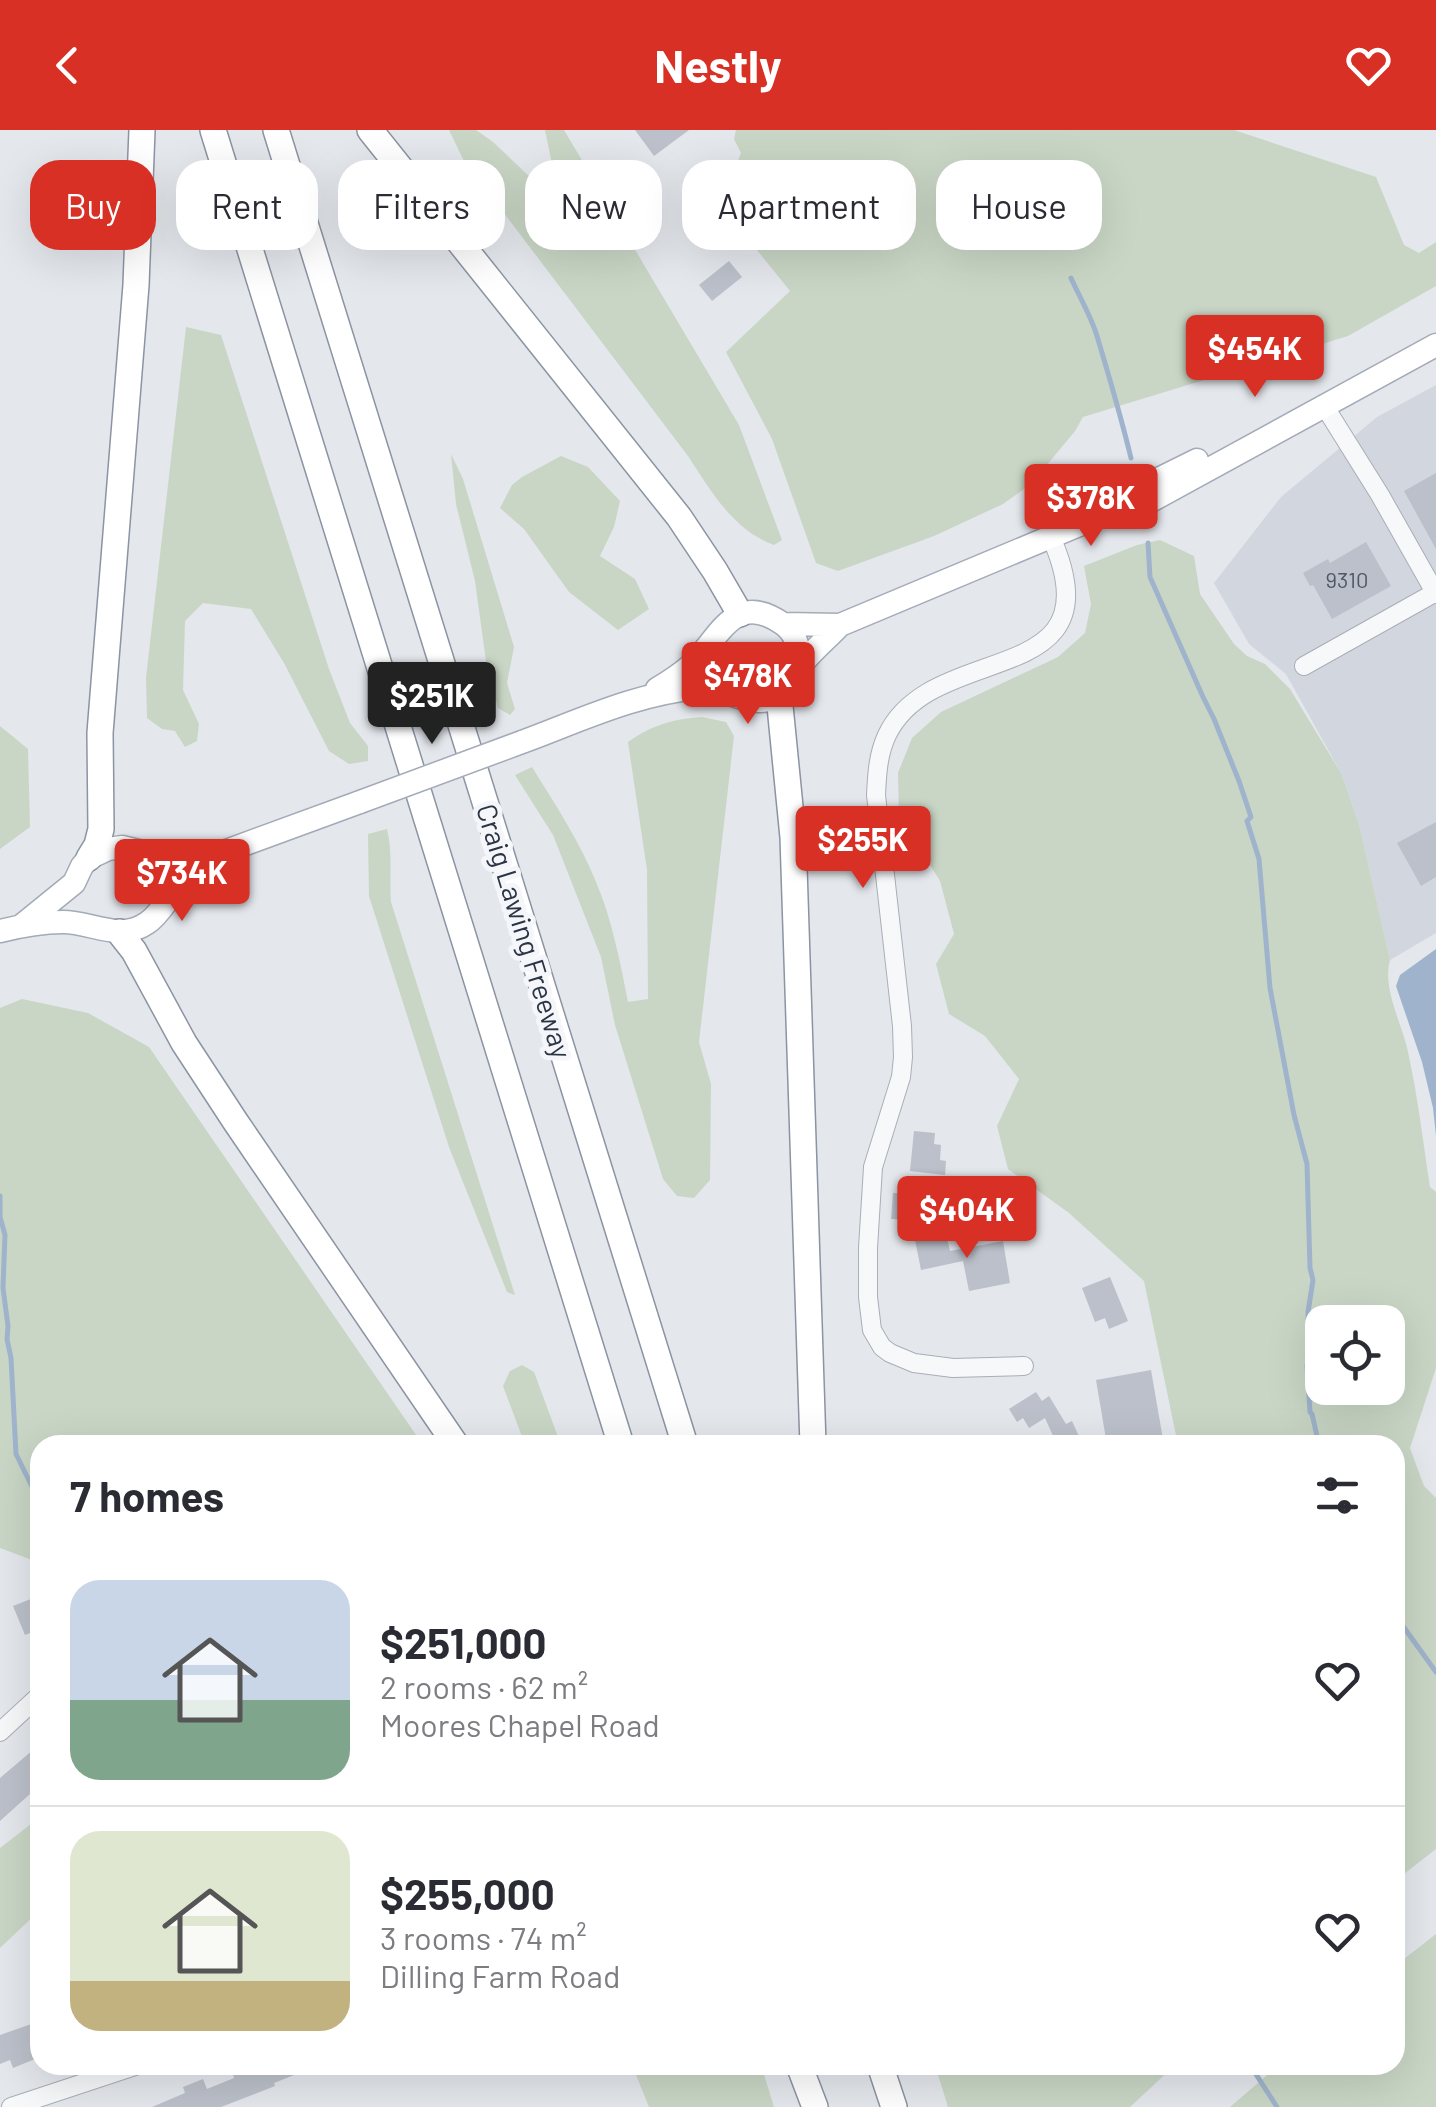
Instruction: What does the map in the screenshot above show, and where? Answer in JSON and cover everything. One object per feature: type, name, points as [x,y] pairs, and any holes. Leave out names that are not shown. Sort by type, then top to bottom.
[{"type":"highway","points":[[90,858],[101,829],[100,733],[136,285],[142,130]]},
{"type":"highway","points":[[213,130],[618,1435]]},
{"type":"highway","name":"Craig Lawing Freeway","points":[[276,130],[682,1435]]},
{"type":"highway","points":[[370,130],[679,516],[740,614]]},
{"type":"highway","points":[[779,696],[793,838],[813,1435]]},
{"type":"highway","points":[[106,929],[134,951],[184,1043],[225,1106],[449,1435]]},
{"type":"highway","points":[[803,2075],[816,2107]]},
{"type":"highway","points":[[817,2075],[826,2107]]},
{"type":"highway","points":[[884,2075],[896,2107]]},
{"type":"highway","points":[[890,2075],[896,2107]]},
{"type":"main road","points":[[1110,512],[1120,498],[1257,429],[1436,328]]},
{"type":"main road","points":[[10,928],[74,883],[90,858],[108,849],[122,848],[171,859],[218,854],[646,697],[708,688],[754,702],[779,696],[788,688],[799,666],[840,625],[1110,512],[1124,512],[1156,499],[1436,344]]},
{"type":"main road","points":[[646,697],[688,669],[719,630],[740,614],[755,613],[784,624],[840,625]]},
{"type":"main road","points":[[784,624],[797,643],[799,666]]},
{"type":"main road","points":[[10,928],[65,922],[136,929],[151,921],[190,875],[218,854]]},
{"type":"main road","points":[[74,883],[77,906],[106,929]]},
{"type":"street","points":[[1304,666],[1436,593],[1325,407]]},
{"type":"street","points":[[1024,1366],[914,1364],[882,1348],[872,1330],[868,1248],[874,1167],[901,1077],[903,1057],[876,795],[881,752],[898,718],[927,693],[1032,650],[1054,633],[1066,606],[1066,589],[1063,562],[1052,537]]},
{"type":"street","points":[[0,1732],[30,1704]]},
{"type":"street","points":[[11,2107],[108,2075]]},
{"type":"shaded area","points":[[1436,385],[1436,933],[1390,960],[1359,824],[1341,773],[1286,674],[1249,644],[1214,583],[1281,497],[1377,417]]},
{"type":"green space","points":[[449,130],[476,130],[525,172],[525,241],[505,214],[505,160],[463,159]]},
{"type":"green space","points":[[545,130],[564,130],[582,160],[551,160]]},
{"type":"green space","points":[[736,130],[1234,130],[1376,177],[1404,245],[1419,253],[1436,242],[1436,286],[1348,336],[1083,417],[1031,484],[1003,504],[934,536],[838,571],[816,563],[772,439],[726,352],[790,291],[757,250],[916,250],[916,160],[738,160],[741,153],[734,139]]},
{"type":"green space","points":[[532,250],[635,250],[739,425],[782,540],[774,545],[746,530],[724,508]]},
{"type":"green space","points":[[186,327],[221,335],[329,669],[350,723],[368,746],[368,761],[349,764],[329,751],[251,609],[203,603],[185,621],[183,690],[199,724],[197,741],[185,747],[175,731],[162,729],[147,718],[146,678]]},
{"type":"green space","points":[[451,454],[463,479],[514,647],[507,683],[515,709],[510,715],[498,708],[486,661],[475,581],[456,504]]},
{"type":"green space","points":[[561,456],[588,467],[620,501],[614,527],[600,556],[635,579],[649,609],[618,630],[569,592],[524,529],[500,508],[512,485]]},
{"type":"green space","points":[[1160,540],[1194,556],[1200,594],[1234,644],[1247,656],[1265,664],[1290,689],[1341,773],[1359,824],[1390,960],[1391,994],[1412,1069],[1430,1187],[1436,1192],[1436,1368],[1410,1448],[1424,1486],[1436,1498],[1436,1849],[1405,1873],[1405,1435],[1176,1435],[1144,1281],[1069,1213],[1008,1169],[997,1126],[1019,1079],[985,1036],[949,1014],[936,964],[954,934],[940,881],[899,815],[898,773],[912,738],[941,712],[1058,657],[1085,633],[1091,604],[1084,566]]},
{"type":"green space","points":[[702,717],[726,722],[734,736],[699,1042],[711,1084],[710,1180],[694,1198],[677,1196],[663,1179],[615,1025],[601,957],[553,835],[515,775],[532,767],[567,823],[602,896],[628,1002],[648,999],[647,870],[628,742],[663,724]]},
{"type":"green space","points":[[0,726],[28,749],[30,827],[0,849]]},
{"type":"green space","points":[[387,829],[391,902],[515,1295],[507,1292],[449,1147],[369,896],[368,834]]},
{"type":"green space","points":[[22,999],[88,1013],[149,1047],[416,1435],[30,1435],[30,1559],[0,1548],[0,1008]]},
{"type":"green space","points":[[522,1365],[534,1372],[557,1435],[522,1435],[503,1386],[510,1371]]},
{"type":"green space","points":[[30,1825],[30,1920],[0,1948],[0,1848]]},
{"type":"green space","points":[[1436,1934],[1436,2107],[1230,2107],[1267,2075],[1405,2075],[1405,1958]]},
{"type":"green space","points":[[636,2075],[764,2075],[774,2107],[649,2107]]},
{"type":"green space","points":[[938,2075],[1164,2075],[1130,2107],[948,2107]]},
{"type":"water","points":[[1436,949],[1436,1136],[1422,1062],[1396,986],[1400,975]]},
{"type":"building","points":[[635,130],[689,130],[654,156]]},
{"type":"building","points":[[729,261],[742,277],[712,301],[699,285]]},
{"type":"building","points":[[1436,473],[1436,549],[1404,491]]},
{"type":"building","points":[[1366,542],[1391,586],[1332,619],[1303,573]]},
{"type":"building","points":[[1436,822],[1436,877],[1421,886],[1397,843]]},
{"type":"building","points":[[914,1131],[935,1133],[934,1144],[941,1145],[940,1160],[946,1161],[945,1175],[910,1171]]},
{"type":"building","points":[[893,1193],[914,1194],[912,1220],[891,1219]]},
{"type":"building","points":[[946,1234],[950,1251],[1003,1241],[1010,1283],[969,1291],[963,1261],[921,1270],[915,1240]]},
{"type":"building","points":[[1110,1277],[1128,1321],[1109,1329],[1105,1318],[1095,1322],[1082,1288]]},
{"type":"building","points":[[1151,1370],[1162,1435],[1105,1435],[1096,1380]]},
{"type":"building","points":[[1036,1392],[1042,1401],[1049,1396],[1066,1424],[1072,1421],[1078,1435],[1053,1435],[1045,1418],[1029,1428],[1023,1418],[1017,1422],[1009,1409]]},
{"type":"building","points":[[30,1599],[30,1633],[25,1635],[13,1606]]},
{"type":"building","points":[[30,1752],[30,1794],[0,1821],[0,1778]]},
{"type":"building","points":[[30,2024],[30,2061],[13,2068],[10,2060],[0,2064],[0,2035]]},
{"type":"building","points":[[233,2075],[294,2075],[221,2107],[152,2107],[185,2093],[183,2087],[203,2079],[207,2089]]},
{"type":"waterway","points":[[1071,278],[1097,336],[1131,458]]},
{"type":"waterway","points":[[1148,543],[1150,577],[1239,781],[1259,859],[1270,988],[1307,1164],[1313,1280],[1307,1365],[1310,1412],[1317,1435]]},
{"type":"waterway","points":[[0,1196],[16,1454],[30,1483]]},
{"type":"waterway","points":[[1405,1629],[1436,1672]]},
{"type":"waterway","points":[[1256,2075],[1277,2107]]}]
